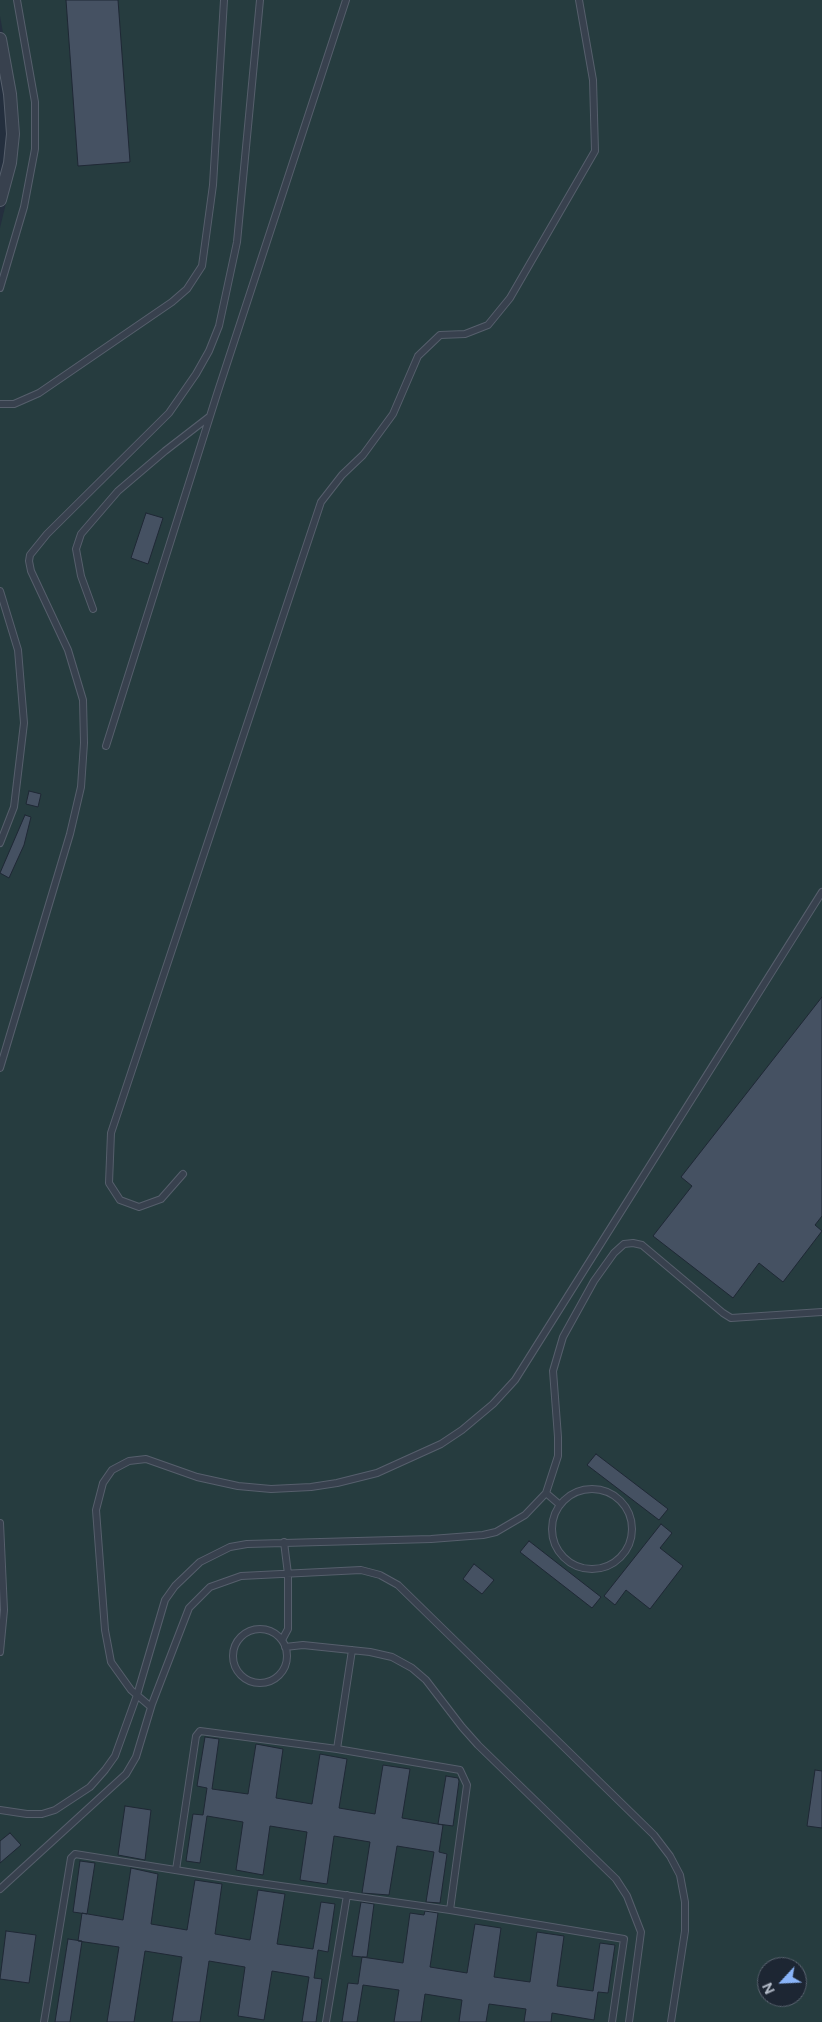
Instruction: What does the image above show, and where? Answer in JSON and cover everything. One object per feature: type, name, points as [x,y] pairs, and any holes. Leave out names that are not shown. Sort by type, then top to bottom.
[{"type":"street","points":[[0,39],[10,94],[13,134],[10,163],[0,200]]},
{"type":"lane","points":[[0,288],[24,207],[35,150],[35,102],[17,0]]},
{"type":"lane","points":[[0,404],[14,404],[39,393],[172,302],[187,289],[202,266],[213,185],[224,0]]},
{"type":"lane","points":[[0,1068],[70,834],[81,787],[84,743],[83,700],[78,679],[68,650],[31,571],[30,555],[47,534],[169,413],[196,374],[219,326],[237,242],[260,0]]},
{"type":"lane","points":[[106,746],[210,416],[346,0]]},
{"type":"lane","points":[[183,1174],[161,1199],[139,1207],[120,1200],[109,1183],[111,1133],[321,502],[342,475],[363,455],[393,414],[418,356],[440,335],[465,334],[488,326],[510,298],[595,151],[593,80],[579,0]]},
{"type":"lane","points":[[93,609],[81,576],[76,549],[81,534],[118,492],[165,450],[210,416]]},
{"type":"lane","points":[[0,591],[18,650],[24,723],[14,807],[0,843]]},
{"type":"lane","points":[[151,1707],[132,1690],[111,1662],[105,1630],[96,1510],[103,1483],[112,1470],[129,1460],[146,1459],[197,1477],[238,1486],[271,1489],[311,1487],[377,1473],[441,1444],[462,1430],[493,1404],[515,1380],[822,892]]},
{"type":"lane","points":[[0,1810],[26,1814],[42,1814],[55,1810],[90,1787],[105,1770],[115,1756],[137,1695],[165,1600],[190,1570],[200,1562],[230,1547],[284,1542],[432,1539],[483,1535],[496,1532],[525,1515],[546,1493],[558,1456],[558,1428],[553,1378],[556,1357],[563,1337],[594,1281],[614,1253],[624,1244],[633,1242],[642,1245],[731,1318],[822,1312]]},
{"type":"lane","points":[[584,1490],[603,1491],[612,1494],[620,1500],[630,1516],[632,1535],[625,1552],[618,1560],[601,1568],[591,1569],[573,1564],[559,1551],[555,1542],[553,1523],[560,1505],[575,1493],[584,1490]]},
{"type":"lane","points":[[546,1493],[560,1505]]},
{"type":"lane","points":[[0,1523],[4,1610],[0,1652]]},
{"type":"lane","points":[[282,1640],[288,1629],[288,1574],[284,1542]]},
{"type":"lane","points":[[0,1888],[126,1774],[136,1757],[151,1707],[189,1608],[210,1587],[241,1576],[361,1570],[380,1575],[398,1585],[654,1835],[670,1856],[680,1875],[685,1902],[685,1931],[671,2022]]},
{"type":"lane","points":[[254,1629],[270,1631],[282,1640],[286,1647],[287,1655],[283,1670],[272,1681],[265,1683],[249,1682],[237,1672],[232,1657],[233,1649],[241,1636],[254,1629]]},
{"type":"lane","points":[[286,1647],[304,1645],[352,1650],[392,1658],[412,1668],[426,1680],[478,1745],[616,1878],[627,1896],[641,1932],[629,2022]]},
{"type":"lane","points":[[337,1749],[352,1650]]},
{"type":"lane","points":[[176,1870],[196,1736],[200,1731],[337,1749],[460,1770],[467,1785],[450,1910]]},
{"type":"lane","points":[[44,2022],[71,1858],[75,1854],[450,1910],[624,1939],[612,2022]]},
{"type":"lane","points":[[326,2022],[347,1895]]},
{"type":"green space","points":[[0,0],[822,0],[822,2022],[0,2022],[0,228],[17,157],[17,110],[0,16]]},
{"type":"building","points":[[66,0],[118,0],[130,162],[78,166]]},
{"type":"building","points":[[146,513],[163,518],[148,564],[131,558]]},
{"type":"building","points":[[29,791],[41,794],[38,807],[26,804]]},
{"type":"building","points":[[25,815],[31,817],[24,845],[9,878],[0,873]]},
{"type":"building","points":[[822,997],[822,1216],[815,1225],[822,1231],[783,1282],[759,1263],[733,1298],[653,1236],[692,1186],[681,1177]]},
{"type":"building","points":[[596,1454],[668,1509],[659,1520],[587,1465]]},
{"type":"building","points":[[661,1524],[672,1533],[660,1548],[683,1566],[650,1609],[626,1590],[615,1605],[604,1596]]},
{"type":"building","points":[[529,1541],[601,1597],[592,1608],[520,1552]]},
{"type":"building","points":[[474,1564],[494,1580],[482,1594],[463,1579]]},
{"type":"building","points":[[205,1737],[219,1739],[212,1789],[248,1794],[256,1744],[283,1749],[276,1798],[312,1804],[320,1754],[347,1759],[339,1808],[375,1814],[383,1765],[410,1769],[402,1818],[443,1825],[439,1852],[447,1854],[440,1903],[426,1902],[434,1852],[397,1846],[389,1895],[362,1893],[370,1842],[334,1836],[327,1884],[300,1880],[307,1832],[270,1826],[263,1875],[236,1870],[243,1822],[207,1816],[200,1863],[186,1861],[193,1814],[203,1815],[207,1788],[197,1786]]},
{"type":"building","points":[[815,1770],[822,1771],[822,1828],[807,1826]]},
{"type":"building","points":[[446,1776],[458,1778],[459,1781],[453,1826],[438,1824]]},
{"type":"building","points":[[125,1806],[151,1810],[145,1860],[118,1855]]},
{"type":"building","points":[[10,1833],[21,1845],[0,1863],[0,1841]]},
{"type":"building","points":[[80,1861],[95,1863],[87,1914],[73,1912]]},
{"type":"building","points":[[131,1868],[158,1874],[151,1924],[187,1930],[195,1880],[222,1884],[215,1934],[250,1940],[258,1890],[285,1894],[277,1944],[313,1949],[321,1902],[335,1904],[328,1952],[318,1950],[314,1978],[322,1979],[316,2022],[302,2022],[309,1977],[272,1971],[264,2020],[238,2016],[245,1967],[209,1961],[200,2022],[172,2022],[182,1957],[145,1951],[134,2022],[107,2022],[119,1947],[78,1941],[82,1913],[123,1920]]},
{"type":"building","points":[[361,1902],[374,1904],[367,1957],[352,1956]]},
{"type":"building","points":[[425,1911],[438,1913],[430,1967],[467,1973],[475,1924],[501,1928],[494,1977],[530,1982],[537,1932],[564,1936],[557,1986],[593,1991],[600,1943],[615,1945],[608,1993],[598,1992],[594,2020],[552,2013],[551,2022],[524,2022],[526,2009],[489,2004],[486,2022],[459,2022],[462,2000],[425,1994],[421,2022],[394,2022],[399,1990],[363,1985],[357,2022],[342,2022],[348,1983],[358,1984],[362,1957],[403,1963],[410,1913],[424,1915]]},
{"type":"building","points":[[6,1931],[36,1935],[29,1983],[0,1979]]},
{"type":"building","points":[[68,1939],[82,1941],[70,2022],[55,2022]]}]
